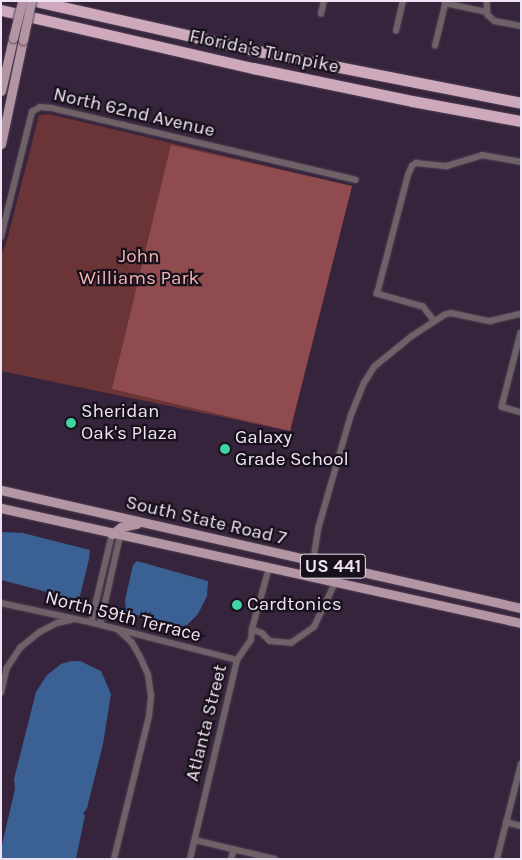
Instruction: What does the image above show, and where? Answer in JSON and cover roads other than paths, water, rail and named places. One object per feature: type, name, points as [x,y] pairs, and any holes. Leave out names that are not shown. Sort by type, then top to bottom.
[{"type":"highway","name":"Florida's Turnpike","points":[[36,1],[257,51],[521,103]]},
{"type":"highway","name":"Florida's Turnpike","points":[[1,10],[263,70],[521,121]]},
{"type":"main road","points":[[1,91],[22,1]]},
{"type":"main road","points":[[1,144],[32,1]]},
{"type":"main road","name":"South State Road 7","points":[[1,490],[144,524],[521,608]]},
{"type":"main road","name":"South State Road 7","points":[[1,508],[116,535],[521,623]]},
{"type":"main road","points":[[116,535],[127,525],[144,524]]},
{"type":"street","points":[[321,14],[324,1]]},
{"type":"street","points":[[396,31],[403,1]]},
{"type":"street","points":[[487,1],[487,12]]},
{"type":"street","points":[[435,46],[445,2],[487,12],[495,22],[521,26]]},
{"type":"street","name":"North 62nd Avenue","points":[[1,237],[32,112],[40,107],[52,108],[356,180]]},
{"type":"street","points":[[434,321],[423,307],[377,294],[408,175],[416,163],[447,166],[476,156],[521,162]]},
{"type":"street","points":[[313,562],[318,529],[352,415],[364,383],[374,367],[434,321],[451,313],[490,321],[520,316]]},
{"type":"street","points":[[521,333],[518,353],[502,407],[521,412]]},
{"type":"street","points":[[92,623],[116,535]]},
{"type":"street","points":[[100,625],[116,535]]},
{"type":"street","name":"Atlanta Street","points":[[190,859],[237,660],[251,640],[252,629],[269,568]]},
{"type":"street","points":[[252,629],[262,633],[270,641],[291,643],[314,628],[335,583]]},
{"type":"street","name":"North 59th Terrace","points":[[1,603],[92,623],[237,660]]},
{"type":"street","points":[[1,693],[7,668],[20,648],[40,632],[57,623],[75,619]]},
{"type":"street","points":[[114,859],[149,716],[151,696],[148,675],[140,657],[132,643],[118,630]]},
{"type":"street","points":[[497,859],[521,764]]},
{"type":"street","points":[[506,822],[521,826]]},
{"type":"street","points":[[195,840],[275,859]]},
{"type":"street","points":[[231,859],[234,849]]},
{"type":"water","points":[[1,532],[23,533],[90,550],[80,596],[74,599],[1,580]]},
{"type":"water","points":[[137,561],[208,581],[207,596],[198,614],[187,625],[182,626],[126,611],[125,600],[133,565]]},
{"type":"water","points":[[80,661],[101,671],[111,694],[103,744],[87,808],[83,814],[85,815],[76,859],[1,859],[1,849],[15,789],[14,779],[36,692],[47,675],[61,664]]},
{"type":"place","name":"Sheridan Oak's Plaza","points":[[71,423]]},
{"type":"place","name":"Galaxy Grade School","points":[[225,449]]},
{"type":"place","name":"Cardtonics","points":[[237,605]]},
{"type":"park label","name":"John Williams Park","points":[[139,268]]}]
